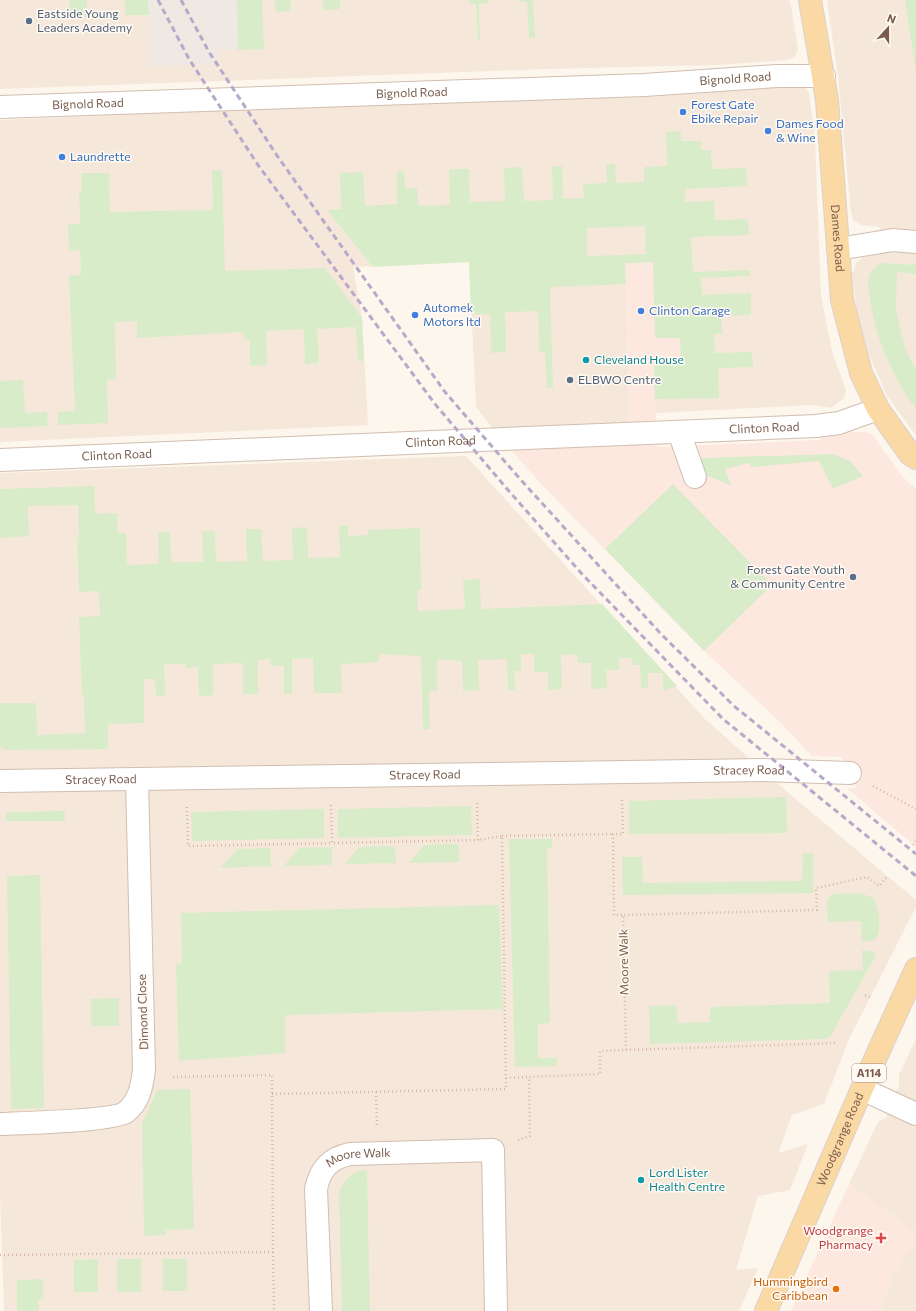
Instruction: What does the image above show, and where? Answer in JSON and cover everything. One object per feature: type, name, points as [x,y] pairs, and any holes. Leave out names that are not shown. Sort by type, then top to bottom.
[{"type":"main road","name":"Dames Road","points":[[810,0],[827,100],[842,300],[850,335],[861,373],[878,409],[910,454],[916,458]]},
{"type":"main road","name":"Woodgrange Road","points":[[766,1311],[862,1089],[916,969]]},
{"type":"street","name":"Bignold Road","points":[[0,107],[644,85],[777,76],[824,76]]},
{"type":"street","points":[[838,249],[893,240],[916,242]]},
{"type":"street","name":"Clinton Road","points":[[0,460],[679,432],[831,424],[839,423],[878,409]]},
{"type":"street","points":[[679,432],[696,477]]},
{"type":"street","name":"Stracey Road","points":[[0,782],[763,770],[850,773]]},
{"type":"street","name":"Dimond Close","points":[[0,1124],[106,1118],[125,1113],[140,1093],[143,1078],[136,780]]},
{"type":"street","points":[[862,1089],[916,1114]]},
{"type":"street","points":[[493,1150],[496,1311]]},
{"type":"street","name":"Moore Walk","points":[[321,1311],[316,1189],[318,1179],[329,1162],[339,1156],[350,1154],[493,1150]]},
{"type":"path","points":[[850,773],[916,809]]},
{"type":"path","points":[[187,804],[188,846],[478,840],[502,836],[623,834],[622,794]]},
{"type":"path","points":[[477,797],[478,840]]},
{"type":"path","points":[[330,801],[332,843]]},
{"type":"path","points":[[613,834],[614,915],[623,915]]},
{"type":"path","points":[[272,1094],[506,1089],[502,836]]},
{"type":"path","points":[[913,844],[916,841]]},
{"type":"path","name":"Moore Walk","points":[[626,1050],[623,915],[817,910],[816,888],[867,877],[879,886],[887,876]]},
{"type":"path","points":[[865,995],[870,997]]},
{"type":"path","points":[[506,1078],[600,1074],[600,1051],[837,1043]]},
{"type":"path","points":[[143,1078],[272,1075],[274,1311]]},
{"type":"path","points":[[493,1150],[530,1136],[529,1077]]},
{"type":"path","points":[[376,1092],[377,1153]]},
{"type":"path","points":[[0,1255],[273,1252]]},
{"type":"shaded area","points":[[0,0],[790,0],[798,49],[795,57],[788,60],[716,65],[547,69],[0,89]]},
{"type":"shaded area","points":[[148,0],[237,0],[238,50],[218,50],[219,64],[150,66]]},
{"type":"shaded area","points":[[827,0],[916,0],[916,435],[887,396],[868,352],[857,313],[852,275],[856,263],[864,257],[879,254],[880,227],[861,225],[853,220],[851,212],[838,77]]},
{"type":"shaded area","points":[[800,86],[807,89],[809,93],[815,140],[821,296],[832,351],[846,391],[844,398],[831,408],[813,405],[656,413],[654,365],[680,339],[655,338],[625,263],[630,433],[501,439],[476,407],[469,262],[353,267],[362,318],[368,425],[0,442],[0,120]]},
{"type":"shaded area","points":[[653,262],[655,338],[680,338],[681,365],[654,365],[657,447],[820,440],[825,432],[866,432],[872,434],[902,476],[916,489],[916,847],[848,789],[857,787],[842,757],[812,756],[778,720],[704,651],[543,486],[501,439],[630,433],[625,263]]},
{"type":"shaded area","points":[[466,456],[705,719],[785,790],[916,900],[916,907],[849,1039],[824,1104],[792,1115],[778,1153],[808,1144],[790,1190],[758,1196],[736,1270],[758,1268],[739,1311],[4,1311],[0,1195],[0,473]]},
{"type":"shaded area","points":[[916,1039],[916,1233],[849,1184],[878,1122],[886,1118],[899,1085],[899,1075]]},
{"type":"shaded area","points":[[849,1184],[916,1233],[916,1242],[888,1279],[894,1284],[879,1304],[887,1311],[791,1311]]},
{"type":"shaded area","points":[[916,1242],[916,1311],[887,1311],[879,1304],[883,1298],[888,1279]]},
{"type":"green space","points":[[69,0],[87,0],[87,16],[70,17]]},
{"type":"green space","points":[[125,0],[148,0],[149,15],[125,15]]},
{"type":"green space","points":[[237,0],[262,0],[264,49],[238,50]]},
{"type":"green space","points":[[275,0],[290,0],[291,11],[276,12]]},
{"type":"green space","points":[[323,0],[340,0],[340,9],[323,10]]},
{"type":"green space","points":[[469,0],[488,0],[488,3],[479,4],[480,40],[478,40],[476,4],[469,4]]},
{"type":"green space","points":[[520,0],[533,0],[535,38],[529,38],[527,2],[520,2]]},
{"type":"green space","points":[[905,0],[916,0],[916,71]]},
{"type":"green space","points":[[681,131],[681,141],[701,141],[701,150],[711,150],[712,169],[746,168],[747,186],[685,189],[685,202],[714,201],[715,220],[748,219],[749,235],[691,237],[693,272],[750,270],[750,276],[701,278],[702,295],[751,293],[751,315],[721,316],[722,334],[714,334],[715,353],[752,352],[753,367],[718,368],[719,398],[655,399],[654,365],[681,364],[680,338],[655,338],[653,262],[625,263],[626,284],[550,287],[553,388],[547,388],[545,352],[539,351],[538,311],[505,312],[506,352],[491,353],[490,314],[471,314],[469,262],[373,267],[327,210],[341,209],[340,173],[363,172],[365,206],[397,204],[397,171],[404,171],[405,189],[417,188],[418,206],[450,205],[449,169],[469,169],[470,202],[505,201],[504,168],[522,167],[524,201],[553,200],[552,166],[562,166],[563,199],[584,198],[583,184],[607,183],[606,165],[615,164],[616,183],[644,182],[644,167],[667,166],[666,132]],"holes":[[[645,226],[646,254],[587,256],[587,228]]]},
{"type":"green space","points":[[212,170],[222,170],[225,271],[325,268],[362,318],[364,361],[358,361],[356,327],[317,329],[319,363],[305,364],[304,329],[266,331],[267,365],[250,366],[250,340],[244,339],[243,332],[137,338],[137,321],[115,322],[116,379],[107,380],[108,423],[58,425],[58,412],[75,411],[69,276],[81,275],[80,250],[69,251],[68,224],[80,224],[79,192],[82,192],[81,173],[109,173],[110,212],[213,210]]},
{"type":"green space","points":[[882,263],[916,265],[916,274],[897,272],[896,310],[905,348],[916,370],[916,409],[892,370],[880,342],[872,312],[868,278],[873,270]]},
{"type":"green space","points":[[23,380],[25,413],[47,412],[48,426],[0,428],[0,381]]},
{"type":"green space","points":[[833,454],[850,461],[863,476],[833,489],[819,461],[752,467],[749,463],[725,469],[731,486],[706,475],[700,458]]},
{"type":"green space","points":[[673,484],[772,585],[704,651],[605,549]]},
{"type":"green space","points":[[94,486],[95,514],[117,513],[118,534],[126,533],[127,565],[159,564],[158,532],[170,532],[171,562],[203,562],[202,531],[215,531],[216,562],[247,561],[246,529],[261,529],[263,561],[293,560],[292,528],[307,527],[308,558],[340,557],[339,526],[348,525],[348,536],[368,535],[368,530],[420,528],[421,590],[417,590],[418,611],[465,609],[463,580],[480,579],[481,609],[602,604],[677,686],[663,691],[663,673],[648,673],[648,688],[641,688],[640,665],[633,665],[632,658],[619,658],[619,670],[606,670],[607,688],[591,689],[591,663],[578,663],[577,654],[561,655],[562,689],[548,690],[548,672],[534,672],[534,654],[521,654],[521,671],[514,671],[515,690],[508,690],[507,659],[478,660],[479,690],[463,691],[462,661],[437,659],[437,691],[429,691],[430,729],[423,730],[421,656],[379,654],[379,662],[341,664],[342,693],[314,693],[313,658],[292,659],[292,694],[284,694],[284,665],[271,666],[270,659],[258,660],[258,694],[243,694],[243,663],[213,664],[213,695],[199,696],[198,667],[186,668],[185,664],[164,664],[165,696],[156,696],[155,679],[144,679],[144,723],[108,724],[108,749],[5,750],[0,746],[0,703],[36,703],[37,735],[85,733],[79,617],[100,616],[99,591],[79,592],[77,538],[79,538],[78,505],[28,506],[29,536],[0,538],[0,489]]},
{"type":"green space","points":[[786,797],[787,833],[629,834],[629,801]]},
{"type":"green space","points":[[471,806],[472,835],[338,838],[338,809]]},
{"type":"green space","points":[[324,809],[324,838],[192,841],[191,812]]},
{"type":"green space","points":[[65,811],[65,821],[6,821],[6,812]]},
{"type":"green space","points":[[509,839],[552,839],[552,848],[547,849],[550,1023],[538,1024],[538,1058],[557,1058],[557,1066],[515,1067]]},
{"type":"green space","points":[[459,844],[459,862],[409,863],[424,845]]},
{"type":"green space","points":[[395,846],[396,863],[345,864],[359,847]]},
{"type":"green space","points":[[332,847],[332,865],[284,866],[299,848]]},
{"type":"green space","points":[[270,848],[271,866],[220,868],[238,849]]},
{"type":"green space","points":[[803,853],[813,853],[813,893],[623,895],[622,857],[642,857],[643,883],[802,881]]},
{"type":"green space","points":[[40,875],[44,1108],[11,1109],[7,876]]},
{"type":"green space","points":[[861,893],[873,898],[877,907],[879,931],[875,940],[862,942],[861,921],[828,922],[827,903],[830,896],[833,894]]},
{"type":"green space","points":[[499,905],[503,1009],[285,1015],[285,1053],[179,1061],[176,964],[182,963],[181,913]]},
{"type":"green space","points":[[862,950],[875,952],[875,957],[830,1037],[825,1039],[650,1044],[649,1006],[676,1005],[678,1023],[710,1022],[710,1007],[830,1003],[829,971],[863,970]]},
{"type":"green space","points":[[119,998],[119,1026],[91,1026],[91,999]]},
{"type":"green space","points":[[190,1089],[194,1229],[166,1230],[166,1235],[144,1236],[142,1124],[157,1090]]},
{"type":"green space","points":[[367,1170],[370,1311],[342,1311],[339,1193],[343,1184],[349,1177],[357,1172]]},
{"type":"green space","points":[[98,1259],[98,1292],[74,1292],[74,1260]]},
{"type":"green space","points":[[117,1259],[141,1259],[141,1292],[117,1292]]},
{"type":"green space","points":[[163,1259],[187,1259],[187,1291],[163,1291]]},
{"type":"green space","points":[[43,1279],[43,1299],[38,1299],[39,1311],[17,1311],[17,1280]]},
{"type":"railway","points":[[158,0],[189,59],[258,165],[435,404],[508,490],[582,574],[723,719],[916,876]]},
{"type":"railway","points":[[181,0],[209,52],[278,157],[445,392],[520,479],[661,634],[734,706],[916,854]]},
{"type":"place","name":"Eastside Young Leaders Academy","points":[[29,21]]},
{"type":"place","name":"Forest Gate Ebike Repair","points":[[683,112]]},
{"type":"place","name":"Dames Food & Wine","points":[[768,131]]},
{"type":"place","name":"Laundrette","points":[[62,157]]},
{"type":"place","name":"Clinton Garage","points":[[641,311]]},
{"type":"place","name":"Automek Motors ltd","points":[[415,315]]},
{"type":"place","name":"Cleveland House","points":[[586,360]]},
{"type":"place","name":"ELBWO Centre","points":[[570,380]]},
{"type":"place","name":"Forest Gate Youth & Community Centre","points":[[853,577]]},
{"type":"place","name":"Lord Lister Health Centre","points":[[641,1180]]},
{"type":"place","name":"Woodgrange Pharmacy","points":[[881,1238]]},
{"type":"place","name":"Hummingbird Caribbean","points":[[836,1289]]}]
